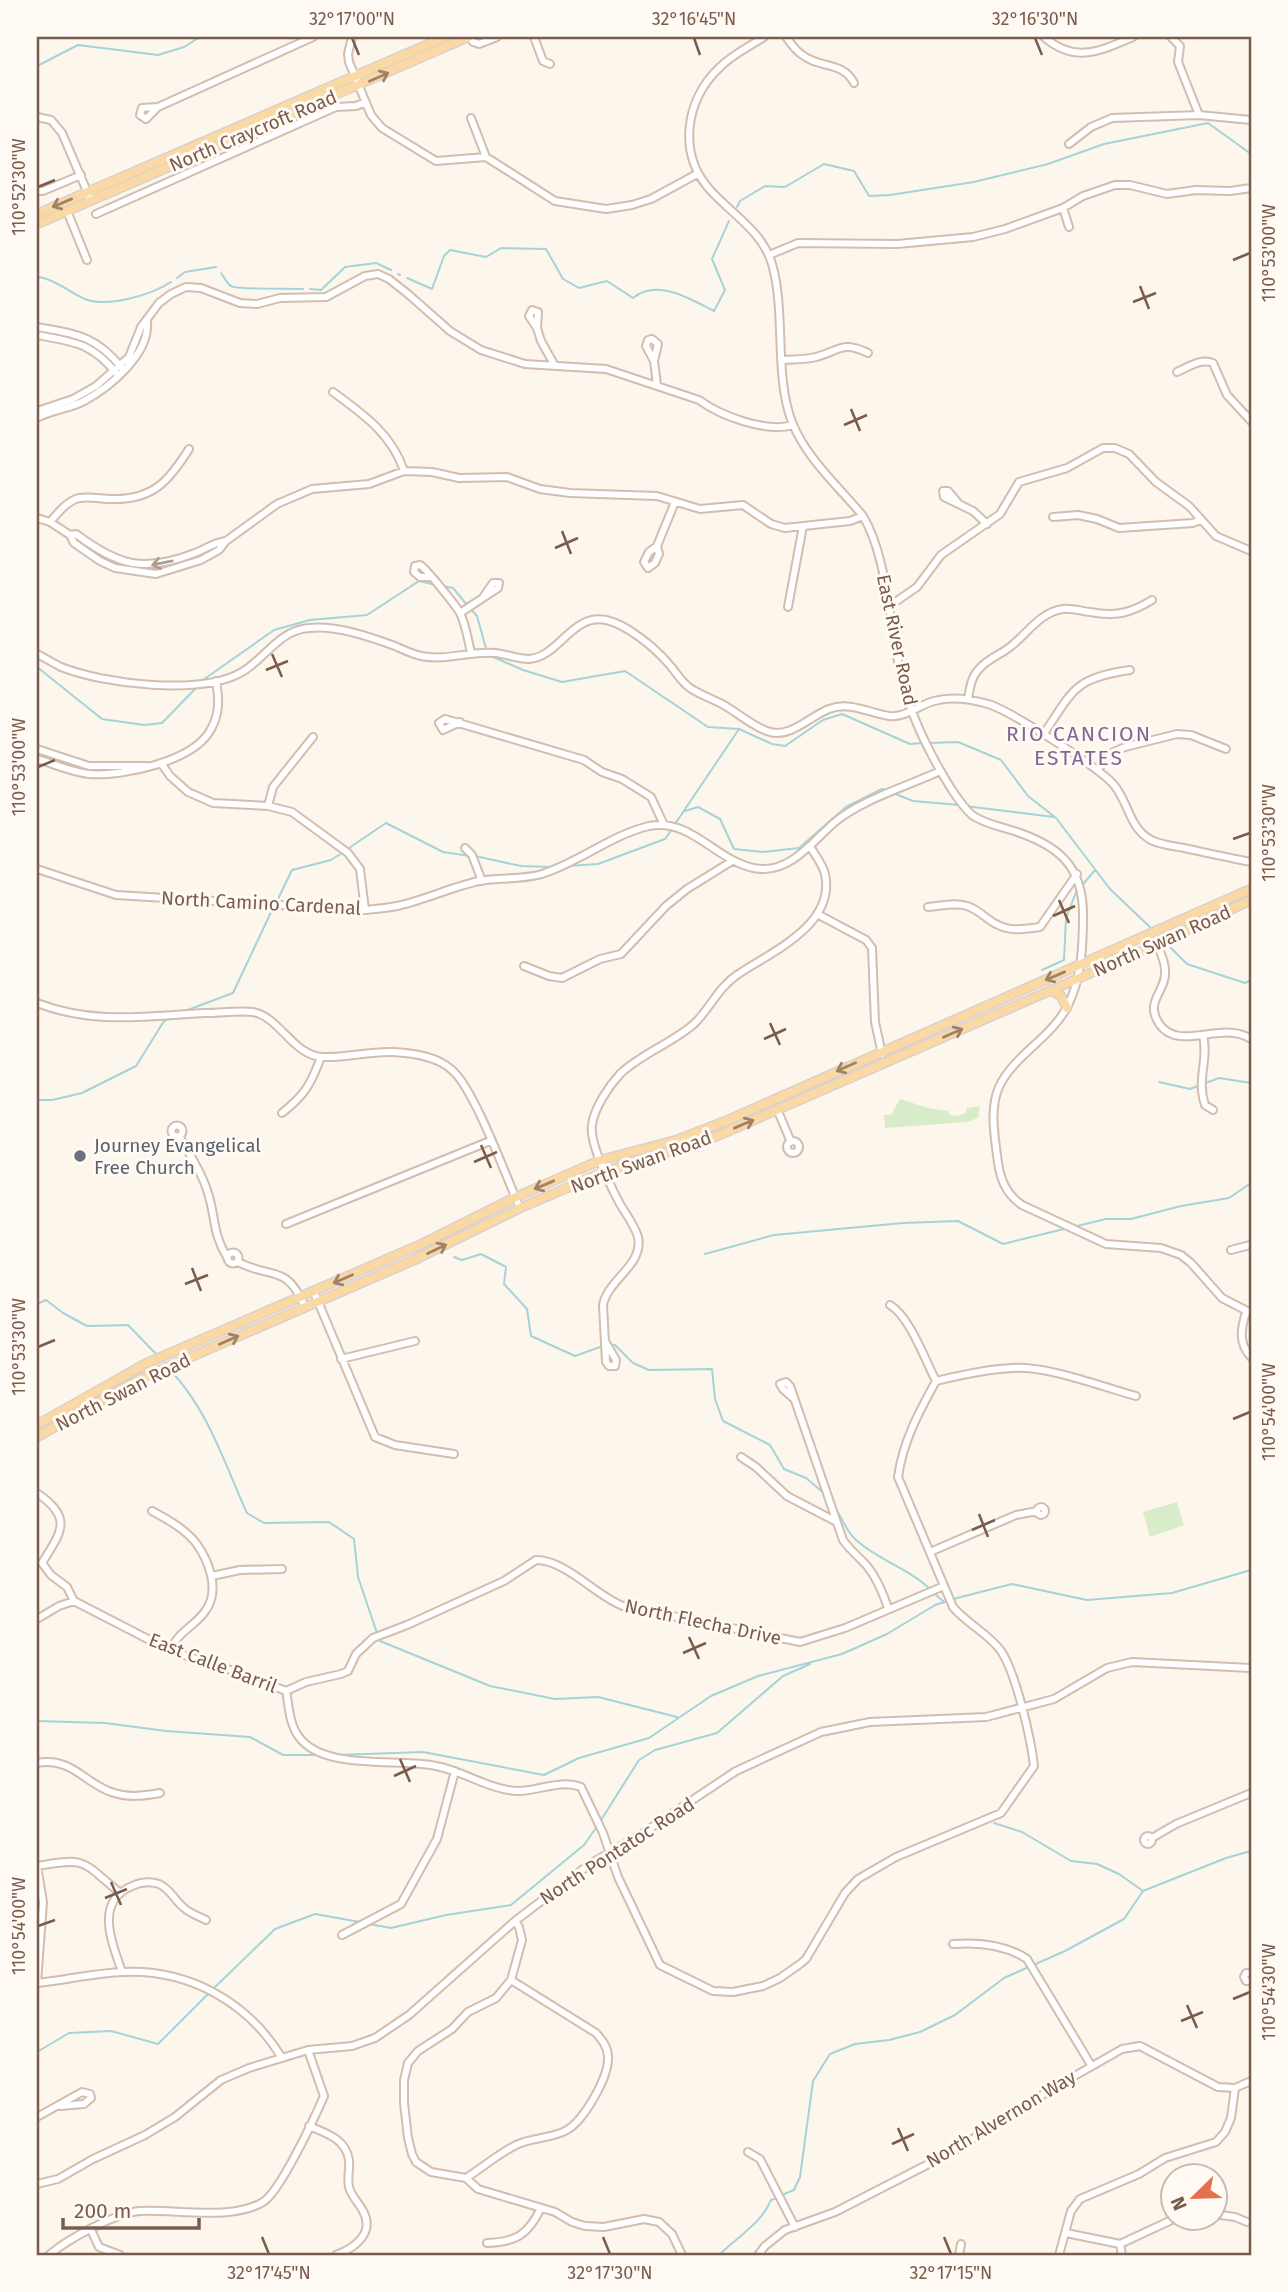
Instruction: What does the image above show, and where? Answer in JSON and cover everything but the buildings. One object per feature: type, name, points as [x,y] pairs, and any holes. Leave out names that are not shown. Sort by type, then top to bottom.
[{"type":"main road","name":"North Craycroft Road","points":[[357,82],[445,37]]},
{"type":"main road","name":"North Craycroft Road","points":[[37,214],[90,196],[469,37]]},
{"type":"main road","name":"North Craycroft Road","points":[[37,225],[67,211],[90,196]]},
{"type":"main road","name":"North Swan Road","points":[[37,1424],[145,1364],[422,1244],[601,1160],[677,1140],[726,1121],[1251,889]]},
{"type":"main road","name":"North Swan Road","points":[[37,1437],[131,1384],[414,1260],[520,1208],[606,1171],[679,1150],[777,1109],[1157,944],[1251,900]]},
{"type":"main road","points":[[1050,990],[1061,996],[1067,1008]]},
{"type":"street","points":[[158,107],[313,37]]},
{"type":"street","points":[[352,37],[349,62],[371,115],[382,128],[436,160],[486,157],[555,201],[606,209],[650,199],[697,174],[689,135],[694,102],[721,65],[764,37]]},
{"type":"street","points":[[469,37],[479,44],[497,37]]},
{"type":"street","points":[[534,37],[543,61],[551,64]]},
{"type":"street","points":[[786,37],[802,55],[842,68],[855,83]]},
{"type":"street","points":[[1044,37],[1059,48],[1085,53],[1102,51],[1133,37]]},
{"type":"street","points":[[1171,37],[1180,46],[1178,62],[1199,115]]},
{"type":"street","name":"North Craycroft Road","points":[[96,214],[336,107],[356,106],[366,102]]},
{"type":"street","points":[[1069,144],[1091,127],[1112,118],[1199,115],[1251,120]]},
{"type":"street","points":[[37,117],[51,120],[62,133],[90,196]]},
{"type":"street","points":[[471,118],[486,157]]},
{"type":"street","name":"East River Road","points":[[697,174],[749,227],[769,255],[776,282],[782,360],[793,425],[816,460],[863,516],[873,536],[901,675],[911,710],[940,771],[971,814],[1054,848],[1077,873]]},
{"type":"street","points":[[37,191],[80,175]]},
{"type":"street","points":[[769,255],[798,243],[899,244],[973,237],[1005,229],[1063,208],[1083,196],[1115,185],[1130,185],[1167,194],[1251,188]]},
{"type":"street","points":[[1063,208],[1069,227]]},
{"type":"street","points":[[67,211],[87,260]]},
{"type":"street","points":[[37,411],[83,395],[134,361],[144,342],[146,322],[159,303],[171,294],[186,288],[201,288],[240,303],[257,304],[280,298],[326,297],[365,276],[378,274],[408,294],[450,331],[481,350],[525,364],[606,369],[699,400],[711,409],[737,419],[780,428],[793,425]]},
{"type":"street","points":[[37,327],[74,332],[86,337],[97,343],[119,370]]},
{"type":"street","points":[[537,328],[544,348],[555,366]]},
{"type":"street","points":[[37,335],[82,344],[93,349],[119,370]]},
{"type":"street","points":[[782,360],[813,358],[838,347],[868,353]]},
{"type":"street","points":[[654,361],[657,385]]},
{"type":"street","points":[[1177,372],[1201,362],[1213,363],[1227,395],[1251,421]]},
{"type":"street","points":[[37,418],[85,400],[119,370]]},
{"type":"street","points":[[333,391],[377,426],[398,453],[404,471]]},
{"type":"street","points":[[888,607],[918,587],[941,555],[999,514],[1019,482],[1067,468],[1103,448],[1115,448],[1129,454],[1156,482],[1189,506],[1216,536],[1251,551]]},
{"type":"street","points":[[50,522],[66,504],[77,498],[128,499],[156,489],[174,473],[189,449]]},
{"type":"street","points":[[37,518],[50,522],[100,561],[115,568],[156,574],[201,560],[219,550],[226,541],[277,504],[312,489],[337,485],[357,486],[404,471],[432,472],[458,478],[507,477],[540,489],[570,493],[657,496],[700,509],[743,505],[771,524],[785,528],[850,521],[863,516]]},
{"type":"street","points":[[657,546],[675,502]]},
{"type":"street","points":[[959,504],[973,511],[987,524]]},
{"type":"street","points":[[1053,517],[1078,515],[1119,528],[1193,523],[1200,520]]},
{"type":"street","points":[[788,607],[803,526]]},
{"type":"street","points":[[430,578],[460,613],[471,653]]},
{"type":"street","points":[[460,613],[484,596]]},
{"type":"street","points":[[968,699],[973,677],[979,668],[1011,647],[1049,613],[1075,609],[1116,616],[1128,613],[1152,600]]},
{"type":"street","points":[[37,654],[63,667],[107,679],[184,685],[216,681],[247,669],[274,643],[296,629],[325,628],[437,659],[471,653],[497,653],[529,659],[544,654],[582,624],[594,619],[608,620],[635,634],[655,649],[690,688],[774,734],[802,725],[830,709],[840,707],[862,708],[890,716],[902,716],[935,700],[968,699],[998,707],[1098,769],[1115,786],[1139,831],[1154,842],[1251,862]]},
{"type":"street","points":[[1043,735],[1079,684],[1092,678],[1130,670]]},
{"type":"street","points":[[37,759],[88,774],[131,773],[162,763],[199,744],[211,731],[218,712],[216,681]]},
{"type":"street","points":[[460,722],[497,736],[584,760],[651,797],[664,825],[680,828],[732,861],[763,869],[794,859],[837,821],[856,809],[940,771]]},
{"type":"street","points":[[1098,769],[1111,753],[1177,734],[1191,735],[1226,749]]},
{"type":"street","points":[[268,806],[272,787],[313,737]]},
{"type":"street","points":[[37,749],[89,766],[148,766]]},
{"type":"street","points":[[162,763],[171,777],[188,792],[212,803],[268,806],[292,813],[348,853],[360,869],[365,910]]},
{"type":"street","name":"North Camino Cardenal","points":[[37,869],[116,895],[365,910],[399,906],[482,881],[544,873],[621,835],[664,825]]},
{"type":"street","points":[[605,1341],[605,1296],[637,1253],[638,1237],[616,1196],[593,1140],[592,1125],[597,1108],[620,1075],[643,1056],[695,1022],[735,976],[779,950],[819,915],[826,888],[825,872],[810,846]]},
{"type":"street","points":[[465,848],[472,855],[482,881]]},
{"type":"street","points":[[524,965],[562,978],[600,959],[621,954],[666,906],[687,889],[732,861]]},
{"type":"street","points":[[928,907],[957,904],[968,906],[996,924],[1008,928],[1019,930],[1040,927],[1077,873]]},
{"type":"street","points":[[1077,873],[1082,889],[1083,913],[1080,965],[1067,1008],[1046,1036],[1003,1079],[998,1088],[994,1128],[997,1158],[1006,1189],[1022,1205],[1094,1240],[1122,1246],[1161,1248],[1181,1255],[1192,1263],[1222,1298],[1249,1313],[1241,1335],[1245,1350],[1251,1357]]},
{"type":"street","points":[[819,915],[866,940],[872,948],[875,1022],[885,1062]]},
{"type":"street","points":[[1157,944],[1166,972],[1153,1009],[1156,1019],[1169,1034],[1180,1037],[1234,1032],[1251,1039]]},
{"type":"street","points":[[37,1003],[72,1014],[111,1019],[234,1011],[255,1013],[267,1019],[304,1050],[321,1057],[392,1052],[432,1058],[454,1072],[472,1100],[520,1208]]},
{"type":"street","points":[[1203,1035],[1207,1049],[1199,1084],[1205,1104],[1213,1110]]},
{"type":"street","points":[[282,1113],[302,1097],[313,1080],[321,1057]]},
{"type":"street","points":[[777,1109],[791,1142]]},
{"type":"street","points":[[180,1137],[207,1187],[217,1238],[229,1255],[238,1255],[237,1262],[250,1268],[275,1272],[287,1278],[297,1289],[305,1307]]},
{"type":"street","points":[[286,1224],[490,1141]]},
{"type":"street","points":[[1231,1250],[1251,1245],[1251,1254]]},
{"type":"street","points":[[314,1292],[375,1437],[395,1446],[454,1454]]},
{"type":"street","points":[[890,1305],[898,1310],[905,1320],[936,1381]]},
{"type":"street","points":[[341,1359],[415,1341]]},
{"type":"street","points":[[286,1691],[292,1724],[298,1737],[321,1755],[421,1763],[455,1771],[504,1790],[522,1791],[572,1783],[581,1787],[603,1833],[645,1937],[660,1965],[713,1991],[744,1991],[764,1986],[806,1959],[845,1893],[858,1879],[896,1857],[1000,1813],[1034,1766],[1031,1738],[1002,1652],[961,1617],[944,1586],[919,1521],[898,1477],[905,1445],[916,1417],[936,1381],[969,1373],[1015,1368],[1052,1373],[1136,1396]]},
{"type":"street","points":[[793,1398],[843,1540],[881,1587],[888,1608]]},
{"type":"street","points":[[741,1457],[787,1496],[835,1521]]},
{"type":"street","name":"East Calle Barril","points":[[37,1493],[51,1503],[62,1523],[60,1535],[42,1563],[51,1575],[66,1587],[74,1601],[171,1651],[286,1691]]},
{"type":"street","points":[[152,1511],[180,1528],[196,1543],[212,1576],[212,1593],[208,1608],[173,1641],[171,1651]]},
{"type":"street","points":[[930,1552],[1016,1515],[1037,1511]]},
{"type":"street","name":"North Flecha Drive","points":[[286,1691],[348,1671],[356,1654],[373,1639],[504,1581],[536,1560],[577,1577],[623,1606],[800,1642],[831,1633],[944,1586]]},
{"type":"street","points":[[212,1576],[240,1570],[282,1569]]},
{"type":"street","points":[[37,1619],[74,1601]]},
{"type":"street","name":"North Pontatoc Road","points":[[37,2184],[67,2175],[160,2126],[221,2080],[249,2068],[309,2050],[359,2044],[385,2032],[436,1992],[549,1893],[736,1771],[821,1731],[853,1724],[986,1717],[1054,1699],[1111,1666],[1132,1662],[1251,1668]]},
{"type":"street","points":[[37,1763],[46,1761],[66,1765],[113,1793],[133,1797],[160,1793]]},
{"type":"street","points":[[342,1935],[401,1904],[437,1839],[455,1771]]},
{"type":"street","points":[[1152,1838],[1183,1821],[1251,1793]]},
{"type":"street","points":[[119,1892],[88,1866],[77,1861],[65,1860],[37,1866],[43,1902],[37,1983],[122,1972],[172,1976],[214,1991],[237,2007],[272,2040],[282,2058]]},
{"type":"street","points":[[122,1972],[109,1929],[109,1915],[119,1892],[138,1883],[158,1884],[171,1892],[185,1909],[206,1920]]},
{"type":"street","points":[[515,1921],[522,1940],[511,1980],[496,1998],[468,2012],[453,2029],[418,2051],[408,2063],[404,2080],[404,2103],[412,2154],[416,2162],[431,2172],[466,2178],[478,2189],[541,2208],[585,2226],[604,2227],[644,2219],[659,2222],[672,2234],[682,2255]]},
{"type":"street","points":[[953,1944],[966,1943],[1014,1950],[1027,1959],[1091,2065]]},
{"type":"street","points":[[1251,1971],[1244,1977],[1246,1981],[1251,1981]]},
{"type":"street","points":[[466,2178],[514,2146],[558,2135],[580,2121],[594,2099],[607,2063],[605,2044],[596,2033],[511,1980]]},
{"type":"street","name":"North Alvernon Way","points":[[758,2255],[777,2235],[835,2212],[952,2152],[1091,2065],[1122,2049],[1140,2046],[1215,2087],[1235,2088]]},
{"type":"street","points":[[49,2255],[65,2242],[123,2215],[138,2211],[216,2212],[263,2202],[282,2178],[324,2096],[309,2050]]},
{"type":"street","points":[[1059,2255],[1071,2211],[1080,2199],[1139,2174],[1165,2158],[1216,2142],[1225,2132],[1231,2118],[1235,2088],[1251,2081]]},
{"type":"street","points":[[37,2117],[60,2106]]},
{"type":"street","points":[[309,2126],[340,2141],[346,2149],[349,2189],[366,2216],[365,2235],[358,2244],[336,2255]]},
{"type":"street","points":[[748,2152],[760,2159],[795,2227]]},
{"type":"street","points":[[487,2243],[517,2238],[535,2221],[541,2208]]},
{"type":"street","points":[[1228,2216],[1247,2222]]},
{"type":"street","points":[[1066,2233],[1120,2244],[1158,2226]]},
{"type":"street","points":[[91,2230],[99,2246],[120,2255]]},
{"type":"street","points":[[959,2255],[961,2244]]},
{"type":"street","points":[[1120,2244],[1122,2255]]},
{"type":"green space","points":[[900,1099],[949,1111],[949,1115],[956,1116],[966,1113],[966,1108],[980,1106],[978,1118],[967,1122],[885,1128],[884,1115],[891,1115]]},
{"type":"green space","points":[[1177,1502],[1184,1525],[1150,1537],[1143,1512]]},
{"type":"waterway","points":[[37,66],[78,45],[158,55],[184,47],[200,37]]},
{"type":"waterway","points":[[737,207],[740,201],[765,186],[785,187],[824,164],[854,171],[869,196],[890,195],[974,182],[1048,164],[1104,144],[1208,123],[1251,154]]},
{"type":"waterway","points":[[407,278],[432,289],[444,256],[450,250],[486,257],[501,248],[546,249],[563,279],[579,288],[607,281],[633,298],[642,292],[663,290],[684,296],[714,311],[725,290],[712,259],[729,221]]},
{"type":"waterway","points":[[310,289],[321,290],[345,267],[376,263],[391,270]]},
{"type":"waterway","points":[[177,278],[185,272],[216,267]]},
{"type":"waterway","points":[[221,273],[228,284],[235,287],[303,289]]},
{"type":"waterway","points":[[37,279],[40,277],[52,281],[85,299],[105,302],[141,295],[171,282]]},
{"type":"waterway","points":[[203,680],[274,630],[310,620],[367,615],[419,581],[436,585]]},
{"type":"waterway","points":[[442,586],[453,588],[467,605]]},
{"type":"waterway","points":[[471,609],[477,616],[487,652]]},
{"type":"waterway","points":[[491,656],[523,670],[562,682],[625,671],[708,727],[739,729]]},
{"type":"waterway","points":[[37,667],[102,719],[144,725],[162,723],[197,687]]},
{"type":"waterway","points":[[675,824],[739,729],[772,744],[785,746],[823,720],[842,714],[910,744],[923,743]]},
{"type":"waterway","points":[[928,743],[958,742],[1001,760],[1028,796],[1056,818],[1110,889],[1152,929]]},
{"type":"waterway","points":[[685,811],[698,807],[720,819],[734,849],[763,852],[799,848],[846,807],[882,789],[885,790]]},
{"type":"waterway","points":[[893,793],[913,801],[960,805]]},
{"type":"waterway","points":[[965,806],[1054,817]]},
{"type":"waterway","points":[[349,848],[386,823],[443,852],[470,856]]},
{"type":"waterway","points":[[568,866],[598,864],[665,839],[672,829]]},
{"type":"waterway","points":[[277,901],[292,870],[331,860],[342,853]]},
{"type":"waterway","points":[[475,856],[521,866],[552,867]]},
{"type":"waterway","points":[[1084,883],[1095,870]]},
{"type":"waterway","points":[[1042,970],[1064,960],[1066,918],[1077,890]]},
{"type":"waterway","points":[[185,1011],[233,993],[273,908]]},
{"type":"waterway","points":[[1168,945],[1187,964],[1245,983],[1251,980]]},
{"type":"waterway","points":[[37,1100],[52,1100],[82,1093],[136,1066],[164,1021],[171,1018]]},
{"type":"waterway","points":[[1203,1084],[1219,1078],[1251,1083]]},
{"type":"waterway","points":[[1159,1082],[1190,1089],[1198,1086]]},
{"type":"waterway","points":[[1073,1227],[1106,1219],[1131,1219],[1181,1206],[1229,1198],[1251,1183]]},
{"type":"waterway","points":[[705,1254],[774,1235],[903,1223],[958,1221],[1003,1244],[1068,1228]]},
{"type":"waterway","points":[[454,1257],[462,1260],[481,1254],[506,1267],[504,1284],[527,1309],[531,1336],[575,1356],[603,1346]]},
{"type":"waterway","points":[[37,1304],[46,1300],[87,1326],[128,1325],[157,1355]]},
{"type":"waterway","points":[[612,1345],[633,1363],[649,1370],[712,1369],[715,1399],[723,1421],[770,1445],[784,1469],[806,1478],[825,1494]]},
{"type":"waterway","points":[[170,1370],[195,1402],[205,1420],[247,1513],[264,1523],[329,1522],[354,1539],[358,1577],[377,1633]]},
{"type":"waterway","points":[[835,1507],[856,1540],[914,1576],[931,1590]]},
{"type":"waterway","points":[[953,1599],[1012,1584],[1087,1600],[1172,1593],[1251,1570]]},
{"type":"waterway","points":[[935,1594],[944,1602]]},
{"type":"waterway","points":[[337,1755],[423,1752],[544,1775],[579,1758],[649,1738],[711,1696],[758,1676],[842,1654],[887,1634],[935,1605],[948,1601]]},
{"type":"waterway","points":[[379,1638],[380,1641],[490,1686],[555,1699],[598,1697],[677,1717]]},
{"type":"waterway","points":[[601,1820],[639,1760],[655,1750],[717,1733],[783,1676],[810,1664]]},
{"type":"waterway","points":[[37,1721],[105,1723],[166,1731],[250,1737],[283,1755],[321,1755]]},
{"type":"waterway","points":[[994,1823],[1022,1832],[1071,1861],[1097,1864],[1119,1874],[1143,1891]]},
{"type":"waterway","points":[[369,1924],[391,1928],[446,1915],[511,1905],[584,1845],[598,1825]]},
{"type":"waterway","points":[[782,2195],[794,2190],[800,2177],[813,2081],[830,2054],[855,2044],[889,2040],[920,2032],[955,2015],[1004,1978],[1065,1951],[1124,1919],[1143,1891],[1226,1858],[1251,1851]]},
{"type":"waterway","points":[[212,1990],[275,1929],[315,1914],[360,1922]]},
{"type":"waterway","points":[[37,2052],[69,2033],[111,2031],[158,2044],[208,1994]]},
{"type":"waterway","points":[[719,2255],[755,2223],[771,2200],[777,2198]]},
{"type":"place","name":"Journey Evangelical Free Church","points":[[80,1156]]},
{"type":"district","name":"RIO CANCION ESTATES","points":[[1079,746]]}]
